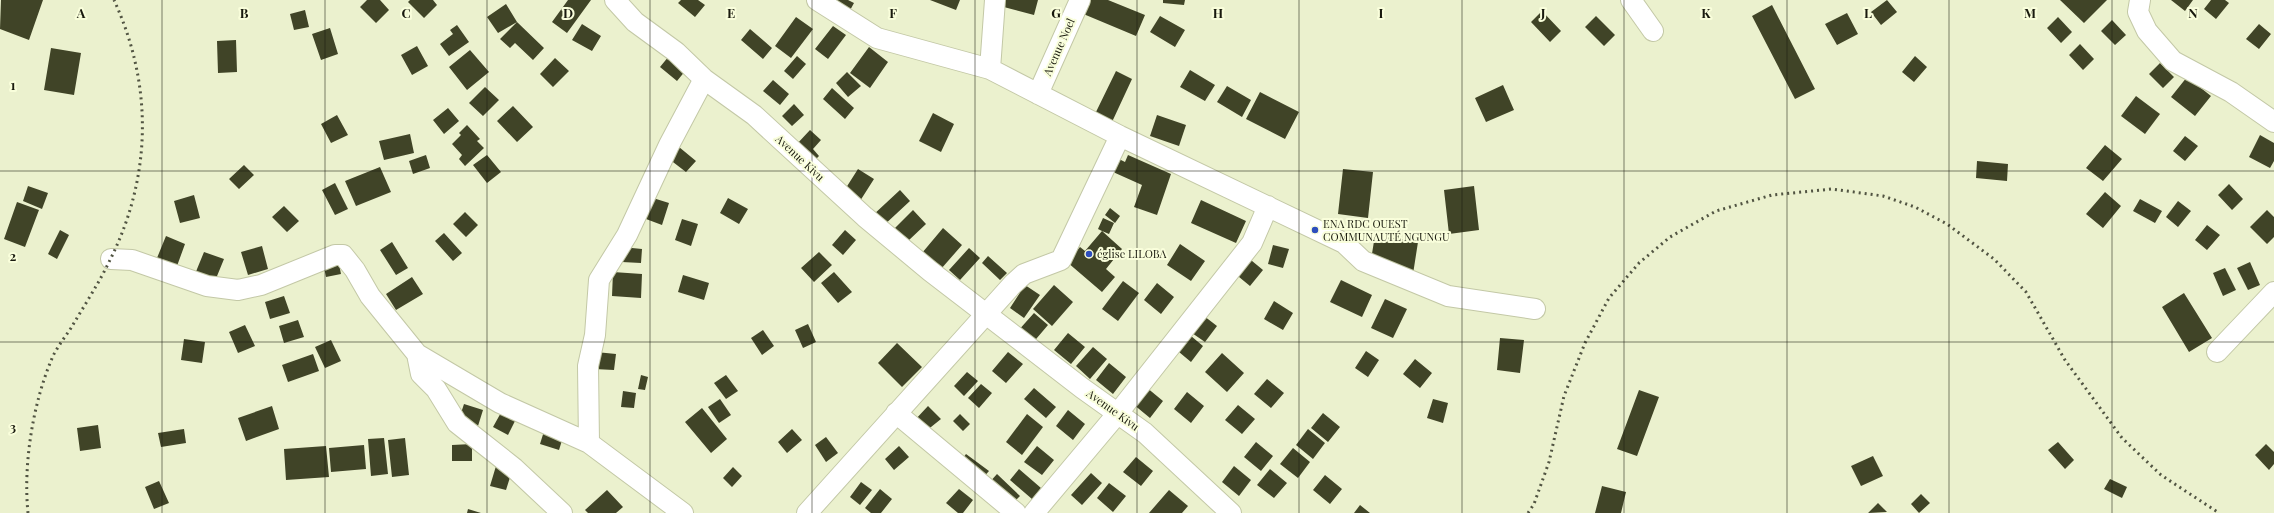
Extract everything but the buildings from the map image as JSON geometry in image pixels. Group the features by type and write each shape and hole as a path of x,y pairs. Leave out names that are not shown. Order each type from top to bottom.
{"street":[{"name":"Avenue Kivu","path":"615,0 636,22 676,52 704,79 754,115 864,216 930,271 1145,433 1232,513"},
{"path":"817,0 877,38 990,69 1120,136 1344,243 1363,261 1448,296 1535,309"},
{"path":"990,69 995,0"},
{"name":"Avenue Noel","path":"1038,94 1080,0"},
{"path":"1631,0 1653,31"},
{"path":"2140,0 2138,12 2147,31 2173,61 2231,92 2274,122"},
{"path":"589,443 588,366 595,335 599,280 627,234 669,145 704,79"},
{"path":"807,513 896,413 1024,274 1061,260 1120,136"},
{"path":"1034,513 1118,413 1252,243 1268,206"},
{"path":"110,259 132,260 207,286 238,290 261,286 335,255 342,255 355,270 370,296 417,354 500,403 589,443 683,513"},
{"path":"2217,352 2274,292"},
{"path":"417,354 421,374 436,389 457,423 514,468 562,513"},
{"path":"896,413 1016,513"}],"railway":[{"path":"28,513 28,454 35,413 46,374 55,352 71,328 110,260 124,228 134,196 140,163 142,130 141,97 136,65 127,32 114,0"},
{"path":"1528,513 1534,504 1549,462 1564,396 1585,343 1609,298 1639,263 1670,237 1716,211 1772,195 1832,189 1883,196 1915,207 1947,224 1994,259 2026,292 2065,360 2122,438 2161,475 2219,513"}],"place":[{"name":"ENA RDC OUEST COMMUNAUTÉ NGUNGU","path":"1315,230"},
{"name":"église LILOBA","path":"1089,254"}]}
